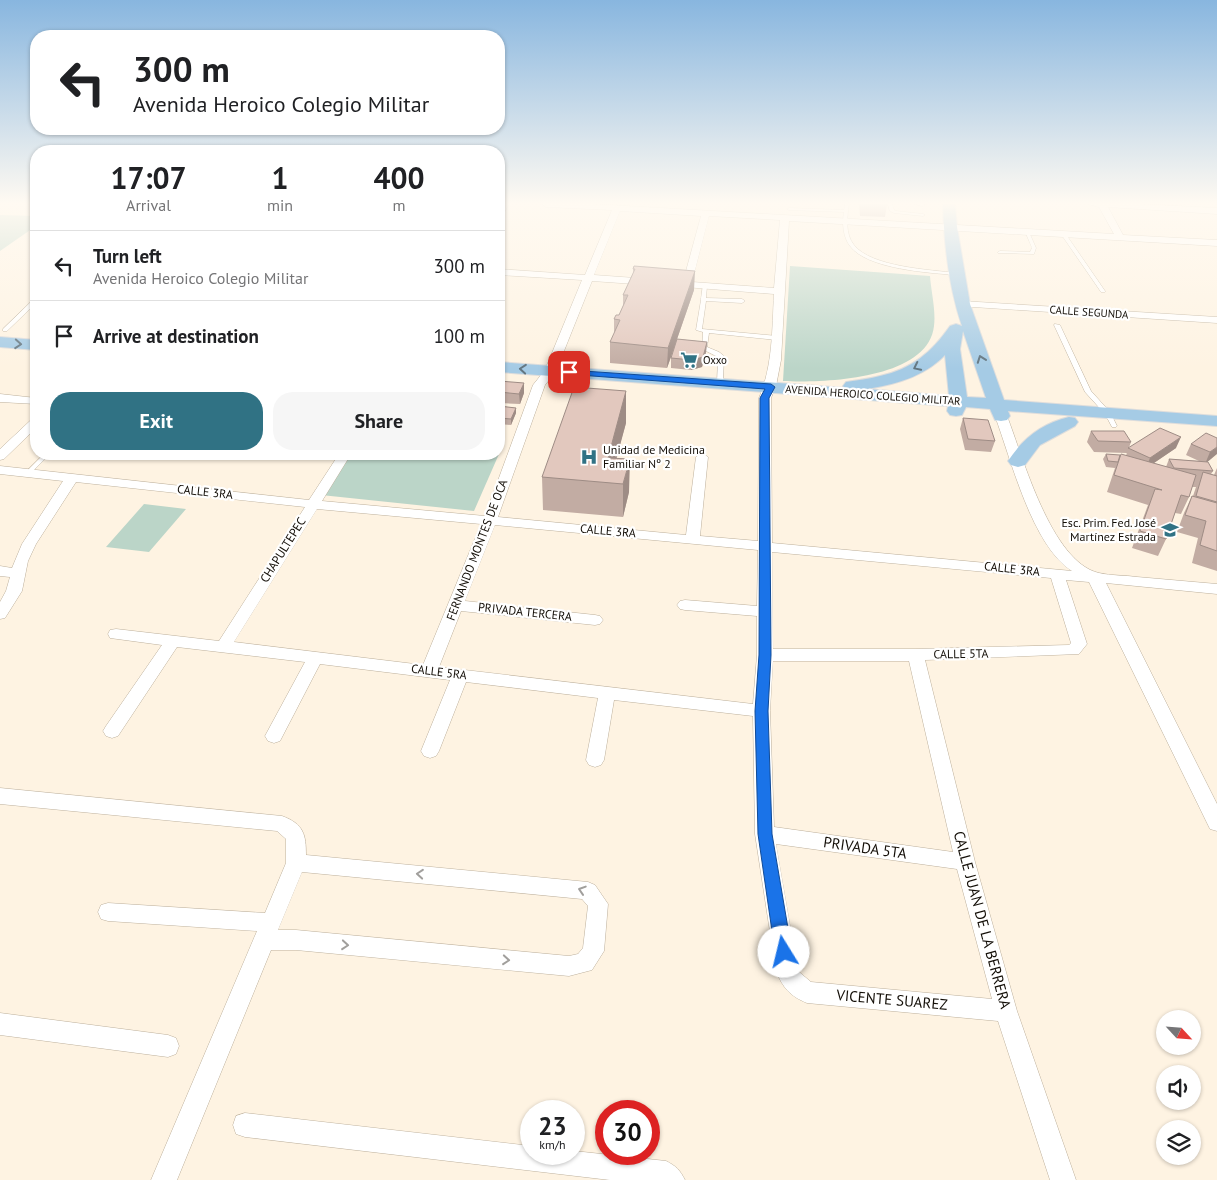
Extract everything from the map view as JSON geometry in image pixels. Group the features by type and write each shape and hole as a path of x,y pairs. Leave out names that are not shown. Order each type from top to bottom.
{"main road":[{"path":"955,259 963,308 999,411"},
{"path":"812,390 856,385 908,372 923,365 933,358 953,335 963,308"},
{"path":"2,334 30,332"},
{"path":"2,334 30,343"},
{"path":"953,335 954,371 958,406"},
{"name":"AVENIDA HEROICO COLEGIO MILITAR","path":"505,367 720,383 768,393 812,390 999,411 1069,422 1111,419 1217,421"},
{"name":"AVENIDA HEROICO COLEGIO MILITAR","path":"505,382 768,393 958,406"},
{"name":"AVENIDA HEROICO COLEGIO MILITAR","path":"999,411 1111,419 1217,432"},
{"path":"1018,461 1026,447 1035,438 1069,422"}],"street":[{"name":"FERNANDO MONTES DE OCA","path":"429,671 490,520 539,385 550,371 596,259"},
{"path":"687,284 694,259"},
{"path":"765,834 761,711 765,655 764,545 768,393 777,338 782,259"},
{"path":"505,272 779,291"},
{"name":"CALLE SEGUNDA","path":"963,308 1217,320"},
{"path":"0,398 30,400"},
{"path":"999,411 1036,508 1060,553 1076,568 1094,577 1099,584 1217,823"},
{"path":"0,456 30,428"},
{"path":"693,539 702,457"},
{"name":"CHAPULTEPEC","path":"223,647 341,460"},
{"name":"CALLE 3RA","path":"0,470 312,504 1217,589"},
{"path":"0,614 14,591 21,561 38,528 72,478"},
{"path":"0,571 18,574"},
{"name":"CALLE 5TA","path":"765,655 916,655 1073,650 1079,644 1058,574"},
{"name":"PRIVADA TERCERA","path":"456,605 595,620"},
{"path":"684,605 765,612"},
{"name":"CALLE 5RA","path":"116,634 761,711"},
{"path":"112,732 173,641"},
{"name":"CALLE JUAN DE LA BERRERA","path":"916,655 965,862 1006,1011 1063,1180"},
{"path":"274,736 316,657"},
{"path":"430,750 460,675"},
{"path":"595,760 607,692"},
{"path":"0,796 282,824 296,836 296,863 164,1180"},
{"name":"PRIVADA 5TA","path":"765,834 965,862"},
{"name":"VICENTE SUAREZ","path":"765,834 786,972 791,980 807,992 1006,1011"},
{"path":"108,912 269,931 296,940 569,966 584,962 592,952 598,904 588,891 296,863"},
{"path":"0,1024 168,1046"},
{"path":"245,1125 666,1174 672,1180"}],"lane":[{"path":"873,259 918,270 957,274"},
{"path":"1081,259 1103,291"},
{"path":"705,286 698,328 706,332 777,338"},
{"path":"702,299 742,301"},
{"path":"2,334 30,306"},
{"path":"1057,325 1088,392 1111,419"},
{"path":"706,332 704,348 721,356 720,383"},
{"path":"28,473 41,460"}],"green space":[{"path":"790,266 930,276 934,307 934,326 927,344 913,358 894,368 871,374 822,381 783,381"},
{"path":"345,460 496,460 474,511 321,495"},
{"path":"144,504 186,509 149,552 106,547"}],"building":[{"path":"634,266 695,271 668,348 610,342 620,320 614,319 616,315 619,315 628,295 623,295 635,269 633,269"},
{"path":"677,339 707,342 703,357 692,360 671,358"},
{"path":"505,381 524,383 519,394 505,393"},
{"path":"574,387 626,391 608,458 630,459 623,484 542,477"},
{"path":"505,407 516,408 511,419 505,418"},
{"path":"963,418 988,420 995,441 968,439"},
{"path":"1160,428 1181,437 1150,458 1128,448"},
{"path":"1091,431 1124,431 1131,442 1098,441"},
{"path":"1206,433 1217,438 1217,447 1210,452 1191,444"},
{"path":"1106,454 1120,455 1118,462 1108,461"},
{"path":"1121,454 1196,475 1189,497 1181,495 1166,539 1140,531 1155,489 1162,490 1114,475"},
{"path":"1169,459 1208,462 1213,471 1174,468"},
{"path":"1203,472 1217,476 1217,502 1196,496"},
{"path":"1192,496 1217,503 1217,551 1200,545 1206,521 1185,515"}],"place":[{"name":"Oxxo","path":"689,360"},
{"name":"Unidad de Medicina Familiar Nº 2","path":"589,457"},
{"name":"Esc. Prim. Fed. José Martínez Estrada","path":"1170,530"}],"route":[{"path":"569,372 771,387 765,398 765,655 761,711 765,834 784,952"}]}
